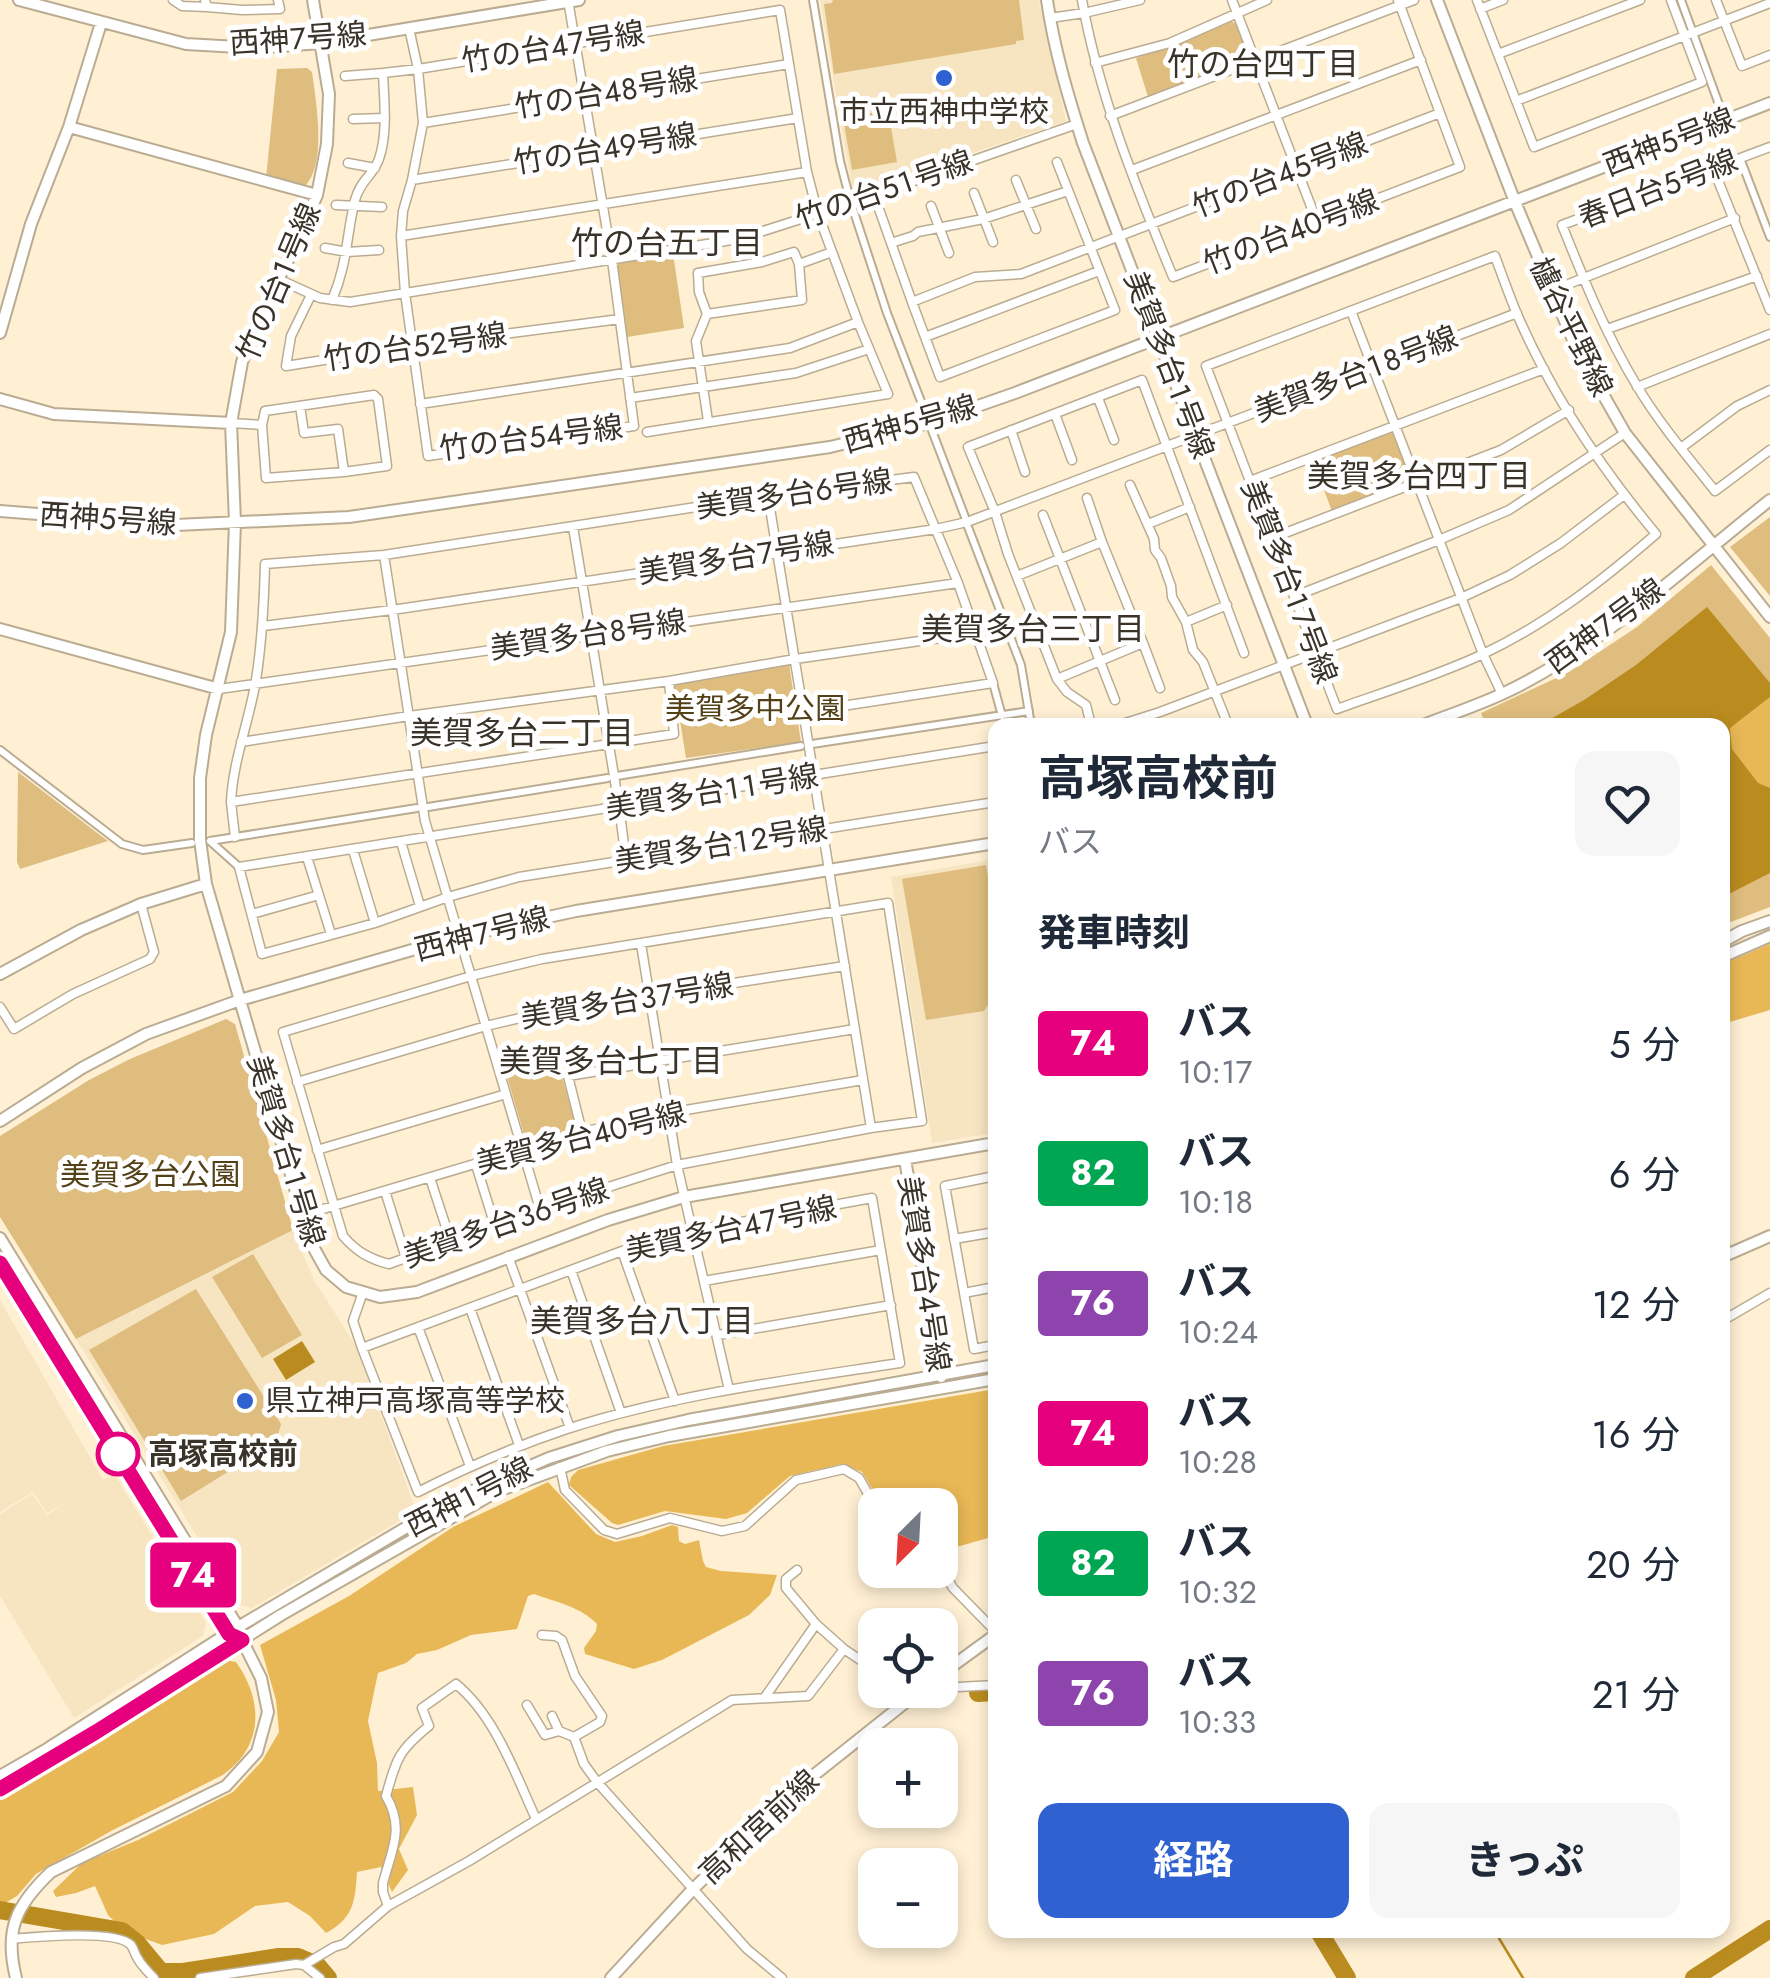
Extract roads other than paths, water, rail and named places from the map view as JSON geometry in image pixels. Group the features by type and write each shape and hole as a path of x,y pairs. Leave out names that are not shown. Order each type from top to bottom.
{"street":[{"name":"西神７号線","path":"19,0 186,44 256,48 320,43 572,1"},
{"path":"172,0 182,6 280,10 278,0"},
{"name":"竹の台１号線","path":"234,522 231,423 242,362 318,195 327,144 328,94 313,0"},
{"path":"812,0 849,196"},
{"name":"美賀多台１号線","path":"1047,0 1077,124 1304,718"},
{"name":"竹の台４０号線","path":"1082,0 1094,63 1110,116 1173,277 1460,167 1400,3"},
{"path":"1050,18 1140,0"},
{"path":"1232,0 1317,222"},
{"path":"1094,63 1170,43 1267,0"},
{"path":"1110,116 1414,0"},
{"name":"櫨谷平野線","path":"1437,0 1576,348 1625,433 1770,617"},
{"path":"1503,0 1479,4 1534,147 1702,82 1681,0"},
{"path":"1498,54 1640,0"},
{"path":"1671,0 1725,121"},
{"path":"1716,0 1742,66 1770,56"},
{"name":"竹の台５４号線","path":"409,28 423,123 401,236 428,456 634,426 612,260 575,43 572,1"},
{"path":"1516,101 1770,3"},
{"name":"竹の台４７号線","path":"345,76 418,70 780,10 807,172 818,214 888,394 708,422"},
{"path":"0,332 31,224 69,128 101,23"},
{"path":"1132,170 1420,60"},
{"name":"竹の台４８号線","path":"423,123 789,64"},
{"path":"332,300 343,276 359,186 376,168 381,156 385,118 382,72"},
{"name":"西神５号線","path":"0,511 176,525 349,517 830,447 929,423 1770,104"},
{"name":"竹の台４５号線","path":"912,302 975,277 1021,274 1440,113"},
{"path":"353,119 385,118"},
{"name":"竹の台４９号線","path":"412,180 798,118"},
{"name":"竹の台５１号線","path":"278,279 311,295 350,302 738,239 1077,124"},
{"path":"69,128 318,195"},
{"name":"春日台５号線","path":"1770,147 1562,225 1583,278 1637,387 1714,492 1770,450"},
{"path":"1740,158 1770,236"},
{"path":"874,194 940,377 1115,310 1057,162"},
{"path":"348,163 376,168"},
{"path":"1714,168 1770,310"},
{"path":"401,236 807,172"},
{"path":"1016,180 1036,230"},
{"path":"891,244 918,232 984,219 1068,192"},
{"path":"974,193 993,242"},
{"path":"336,205 382,207"},
{"path":"852,206 927,417"},
{"path":"931,206 950,253"},
{"path":"1551,291 1734,218"},
{"path":"325,248 347,252 379,250"},
{"path":"647,432 708,422 696,341 707,314 699,292 698,273 794,252 802,300 707,314"},
{"path":"799,264 832,252"},
{"name":"美賀多台１７号線","path":"1495,256 1517,313 1544,369 1595,453 1656,534 1609,574 1546,618 1483,654 1338,710 1206,366 1495,256"},
{"path":"925,337 1099,271"},
{"path":"1607,329 1757,276"},
{"name":"竹の台５２号線","path":"311,295 290,336 286,366 620,318"},
{"path":"1351,311 1483,654 1502,694"},
{"name":"美賀多台１８号線","path":"1196,436 1517,313"},
{"path":"420,404 790,348 858,322"},
{"path":"1637,387 1770,334"},
{"path":"630,398 796,374 869,348"},
{"path":"1250,481 1544,369"},
{"path":"1090,718 1086,705 1067,692 1057,679 968,447 1142,380 1244,653"},
{"path":"1680,448 1737,406 1770,390"},
{"path":"374,395 378,399 387,466 266,478 262,425 265,411 374,395"},
{"path":"1098,398 1114,440"},
{"path":"0,399 54,414 262,425"},
{"path":"300,406 304,433 338,429 344,472"},
{"path":"1272,538 1502,450 1569,410"},
{"path":"1055,414 1072,460"},
{"path":"931,428 965,517"},
{"path":"1011,430 1025,472"},
{"path":"1295,596 1509,510 1625,433"},
{"name":"美賀多台７号線","path":"263,626 936,529 995,512 1196,436"},
{"name":"美賀多台６号線","path":"235,838 232,774 256,683 265,564 384,556 914,477 958,582 993,683"},
{"path":"1130,485 1148,524 1172,598 1186,622 1194,650 1203,662 1225,718"},
{"path":"1140,718 1461,598 1510,575 1560,544 1624,495"},
{"path":"768,496 871,1128"},
{"path":"1087,498 1160,688"},
{"name":"西神７号線","path":"1441,718 1502,694 1551,667 1616,623 1770,500"},
{"path":"1148,524 1190,507"},
{"path":"1043,515 1115,700"},
{"name":"美賀多台１号線","path":"234,522 232,632 206,735 200,778 200,840 206,884 311,1243 326,1270 346,1287 362,1292"},
{"path":"968,526 1021,665 1030,718"},
{"path":"573,528 626,860"},
{"path":"1017,576 1102,542"},
{"path":"384,556 425,822 540,1209"},
{"name":"美賀多台８号線","path":"219,689 958,582"},
{"path":"1186,622 1227,605"},
{"path":"0,629 219,689"},
{"path":"241,742 976,633"},
{"path":"1057,679 1142,644"},
{"path":"231,802 674,734 668,681"},
{"path":"803,712 993,683 1002,716"},
{"path":"988,718 1029,712"},
{"path":"812,744 988,718"},
{"path":"618,776 801,746"},
{"name":"美賀多台１１号線","path":"239,867 988,747"},
{"path":"0,750 122,844 144,850 192,843"},
{"path":"428,807 608,778"},
{"name":"美賀多台１２号線","path":"252,914 262,954 519,877 988,803"},
{"path":"319,895 252,914 239,867 210,841 417,808"},
{"path":"401,842 420,906"},
{"name":"西神７号線","path":"0,1121 82,1068 146,1034 240,1000 460,936 576,912 988,844"},
{"path":"354,850 375,922"},
{"path":"307,857 332,934"},
{"path":"0,974 141,904 206,884"},
{"name":"美賀多台３６号線","path":"888,903 922,1121 677,1165 389,1264 355,1250 343,1236 283,1032 472,976 542,960 836,911 888,903"},
{"path":"0,1007 14,1028 72,994 150,959 154,952 141,904"},
{"path":"1730,938 1770,922"},
{"path":"1730,953 1770,936"},
{"path":"641,944 677,1165 730,1390"},
{"name":"美賀多台３７号線","path":"298,1082 486,1026 550,1012 844,966"},
{"path":"582,1132 568,1076 855,1028"},
{"name":"美賀多台４０号線","path":"303,1216 582,1132 668,1113 864,1080"},
{"path":"317,1150 506,1094"},
{"path":"362,1348 353,1320 362,1292 380,1298 418,1292 608,1220 684,1197 988,1143"},
{"name":"美賀多台４号線","path":"905,1159 942,1388"},
{"path":"476,1165 495,1226"},
{"path":"988,1177 945,1186 974,1349 988,1346"},
{"path":"430,1178 450,1242"},
{"path":"385,1191 406,1258"},
{"name":"美賀多台４７号線","path":"872,1198 900,1362 730,1390 621,1414 519,1445 418,1492 362,1348 622,1251 692,1231 872,1198"},
{"path":"954,1239 988,1233"},
{"path":"1730,1254 1770,1236"},
{"path":"0,1238 261,1678 268,1712 257,1752 226,1786 51,1872 29,1893 10,1939 16,1978"},
{"path":"704,1281 881,1250"},
{"path":"622,1251 675,1401"},
{"path":"508,1256 570,1428"},
{"path":"0,1263 236,1634"},
{"path":"571,1270 621,1414"},
{"path":"964,1293 988,1288"},
{"path":"1730,1316 1770,1293"},
{"path":"718,1335 890,1306"},
{"path":"470,1308 519,1445"},
{"path":"418,1327 470,1466"},
{"name":"西神１号線","path":"0,1776 456,1498 549,1458 618,1436 688,1420 988,1366"},
{"name":"西神１号線","path":"0,1789 96,1732 236,1634 498,1491 607,1451 669,1436 988,1380"},
{"path":"560,1468 565,1490 604,1530 617,1534 670,1518 722,1531 745,1526 796,1480 844,1469 860,1478 865,1488"},
{"path":"797,1570 786,1578 786,1588 816,1624 858,1658"},
{"path":"953,1588 988,1626"},
{"path":"764,1697 816,1624"},
{"path":"542,1635 562,1640 575,1676 602,1716 600,1722 574,1737"},
{"path":"958,1661 988,1638"},
{"path":"200,1978 308,1963 352,1938 388,1906 732,1700 808,1696 844,1649"},
{"path":"388,1906 383,1882 398,1823 386,1796 391,1777 404,1746 429,1726 422,1708 456,1684 484,1714 536,1819"},
{"path":"958,1687 988,1685"},
{"path":"527,1705 545,1735 558,1731 574,1737 584,1764 597,1782 747,1949 782,1978"},
{"name":"高和宮前線","path":"612,1978 693,1890 820,1768 896,1708"},
{"path":"552,1716 558,1731"},
{"path":"10,1939 120,1938 130,1944 139,1962 154,1978"},
{"path":"308,1963 320,1978"}],"waterway":[{"path":"978,1693 988,1692"},
{"path":"0,1910 122,1931 161,1972 298,1957 317,1965 328,1978"},
{"path":"1694,1978 1770,1929"},
{"path":"1323,1938 1347,1978"},
{"path":"1499,1938 1523,1978"}],"place":[{"name":"市立西神中学校","path":"944,78"},
{"name":"県立神戸高塚高等学校","path":"245,1401"},
{"name":"高塚高校前","path":"118,1454"}],"district":[{"name":"竹の台四丁目","path":"1263,64"},
{"name":"竹の台五丁目","path":"667,243"},
{"name":"美賀多台四丁目","path":"1419,476"},
{"name":"美賀多台三丁目","path":"1033,629"},
{"name":"美賀多台二丁目","path":"522,733"},
{"name":"美賀多台七丁目","path":"611,1061"},
{"name":"美賀多台八丁目","path":"642,1321"}],"park label":[{"name":"美賀多中公園","path":"755,709"},
{"name":"美賀多台公園","path":"150,1175"}]}
